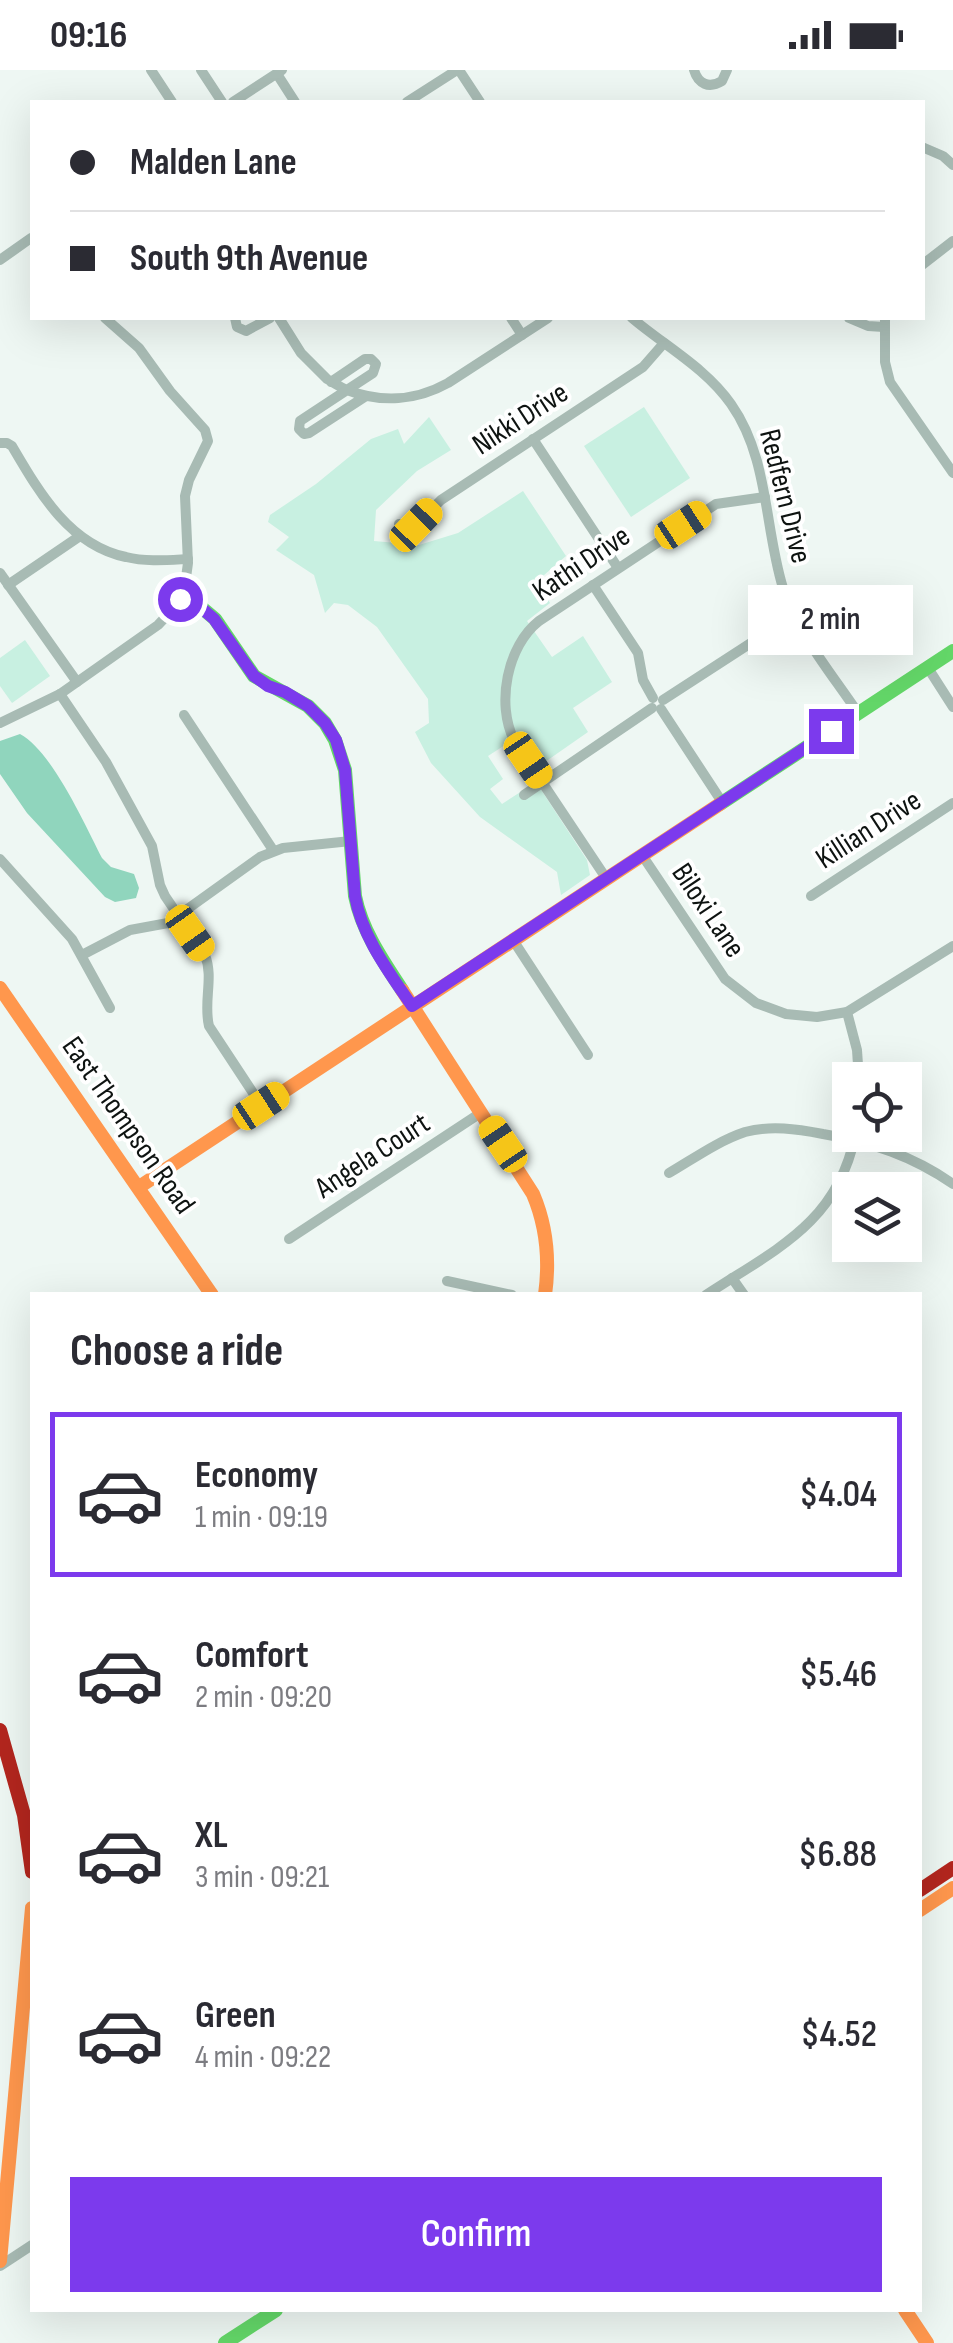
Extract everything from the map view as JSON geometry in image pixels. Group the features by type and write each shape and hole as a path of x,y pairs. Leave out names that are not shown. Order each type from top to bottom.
{"street":[{"path":"151,70 171,100"},
{"path":"418,99 458,70 479,100"},
{"path":"694,70 698,80 712,86 722,82 728,70"},
{"path":"204,71 221,100"},
{"path":"236,100 280,72 294,100"},
{"path":"925,148 953,165"},
{"path":"0,260 30,239"},
{"path":"925,262 953,242"},
{"path":"0,722 60,694 161,623 183,592 188,560 185,496 208,441 205,430 170,392 139,348 108,320"},
{"path":"235,320 237,327 246,331 266,320"},
{"path":"280,320 305,358 331,382 366,396 394,399 432,391 448,383 544,320"},
{"path":"512,320 522,334"},
{"name":"Redfern Drive","path":"634,320 702,373 730,403 752,444 778,570 794,615 858,714"},
{"path":"854,320 868,326 884,322 884,362 890,382 953,473"},
{"name":"Nikki Drive","path":"399,524 416,525 441,500 639,370 664,344"},
{"path":"331,382 365,360 373,360 376,367 300,420 301,432 309,433 366,396"},
{"path":"533,439 618,568"},
{"path":"0,444 12,446 49,504 80,536 99,548 142,560 188,560"},
{"name":"Kathi Drive","path":"542,781 514,740 505,711 514,654 522,637 716,504 765,497"},
{"path":"8,585 80,536"},
{"path":"0,573 77,682"},
{"path":"593,585 640,658 643,680 657,704 722,802"},
{"path":"183,592 214,619 254,676 302,701 336,740 345,770 359,916 371,942 524,1176 540,1208 547,1243 545,1292"},
{"path":"524,795 794,615"},
{"path":"140,1187 953,651"},
{"path":"928,668 953,706"},
{"path":"60,694 106,762 152,846 160,885 208,964 208,1026 261,1106"},
{"path":"184,715 274,850"},
{"path":"542,781 606,878"},
{"name":"Killian Drive","path":"811,896 953,803"},
{"path":"82,955 130,930 164,924 274,850 351,841"},
{"name":"Biloxi Lane","path":"642,855 716,967 737,990 767,1008 793,1016 847,1012 953,946"},
{"path":"0,859 68,933 110,1008"},
{"path":"512,940 588,1056"},
{"name":"East Thompson Road","path":"0,988 210,1292"},
{"path":"847,1012 858,1062"},
{"name":"Angela Court","path":"289,1238 482,1112"},
{"path":"669,1173 749,1131 776,1128 832,1134"},
{"path":"711,1292 791,1238 823,1209 842,1180 850,1152"},
{"path":"894,1152 953,1184"},
{"path":"732,1278 742,1292"},
{"path":"447,1281 498,1292"},
{"path":"0,1730 24,1815 30,1858"},
{"path":"922,1889 953,1868"},
{"path":"922,1909 953,1888"},
{"path":"0,2264 30,1930"},
{"path":"0,2264 30,2246"},
{"path":"228,2342 273,2312"},
{"path":"905,2312 927,2343"}],"shaded area":[{"path":"644,407 690,478 631,517 584,446"},
{"path":"429,417 451,450 417,471 376,510 374,541 419,545 458,533 523,491 566,556 536,582 550,603 527,621 552,657 583,636 612,682 573,708 588,732 545,762 525,732 488,756 503,779 490,789 502,804 536,782 587,860 590,875 561,895 557,872 480,817 431,763 415,732 429,723 428,699 377,627 348,605 334,603 325,613 314,575 276,550 289,537 268,522 270,515 371,439 398,429 404,444"},
{"path":"25,640 50,676 12,703 0,686 0,658"},
{"path":"20,734 56,772 102,858 111,867 134,874 139,888 136,898 115,902 105,897 27,813 0,774 0,741"}],"traffic: fast":[{"path":"183,592 215,619 254,676 308,706 335,740 345,770 358,909 374,945 402,990"},
{"path":"720,804 953,651"},
{"path":"225,2343 273,2312"}],"traffic: slow":[{"path":"139,1187 720,804"},
{"path":"0,988 210,1292"},
{"path":"402,990 533,1194 546,1243 545,1292"},
{"path":"922,1909 953,1888"},
{"path":"0,2261 30,1930"},
{"path":"906,2312 927,2343"}],"traffic: jam":[{"path":"0,1730 24,1815 30,1858"},
{"path":"922,1889 953,1868"}],"route":[{"path":"180,599 183,592 207,610 254,676 302,701 336,740 345,770 359,916 412,1006 831,731"}]}
